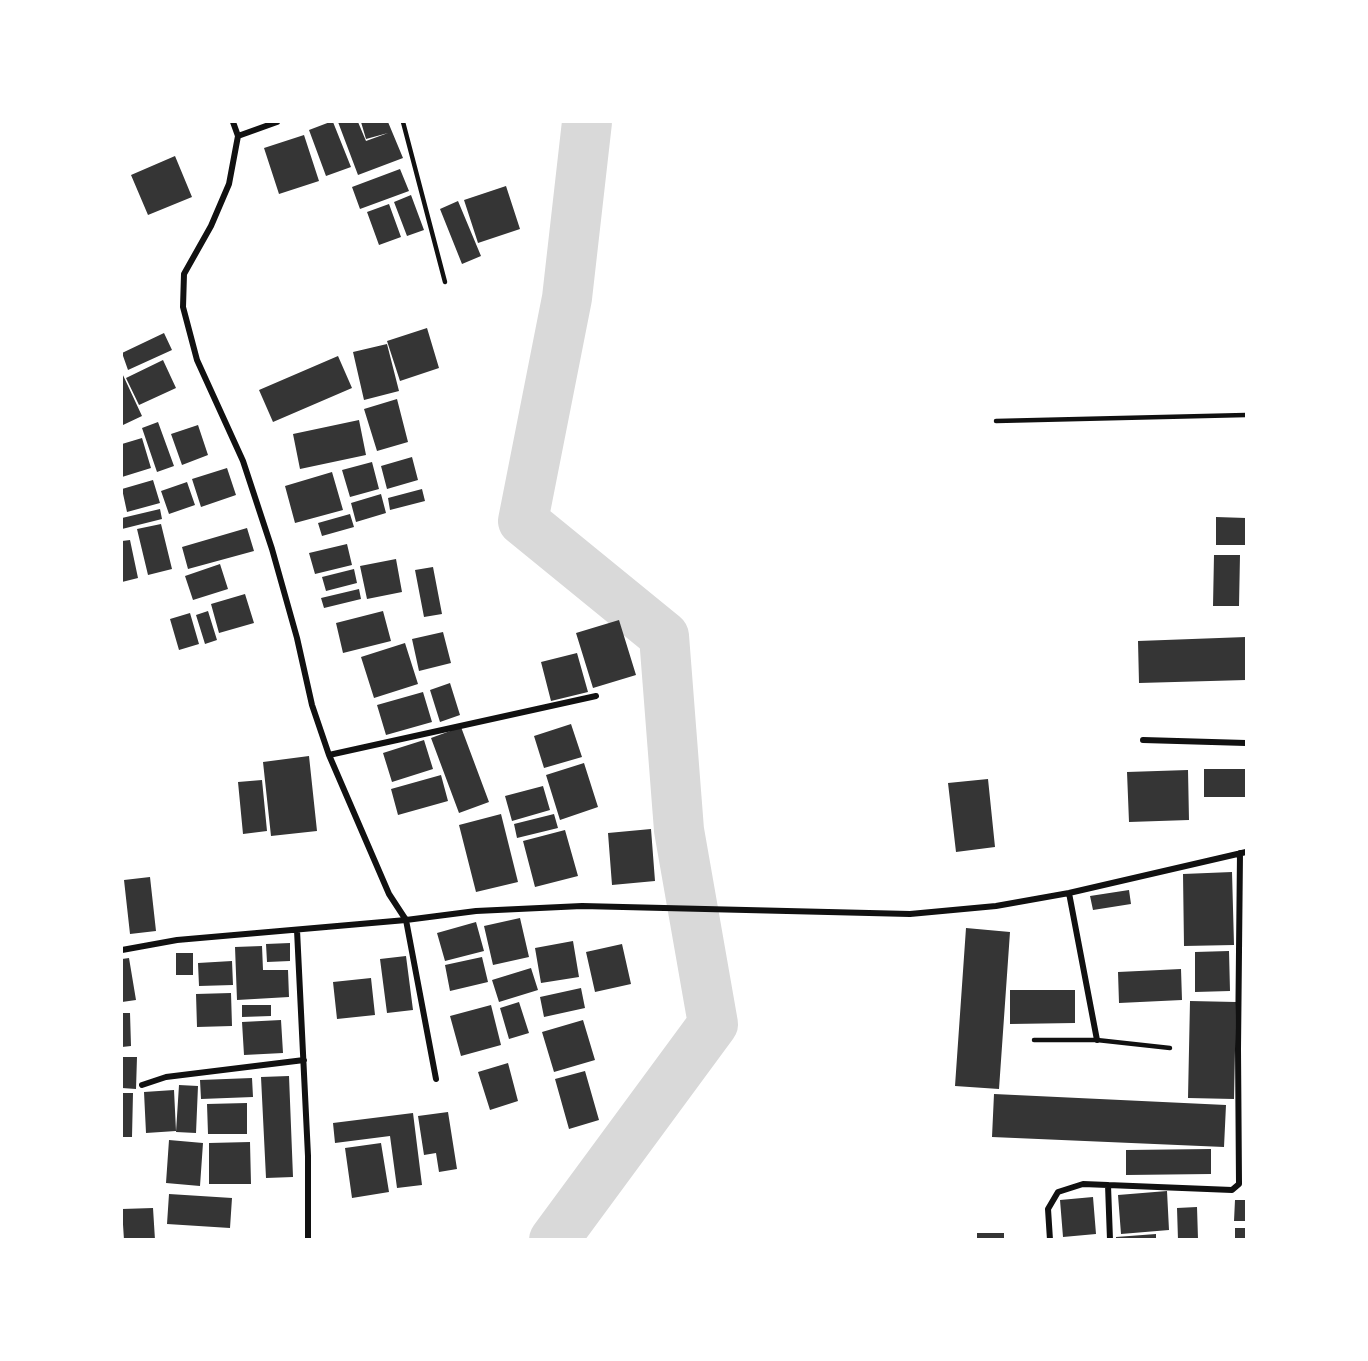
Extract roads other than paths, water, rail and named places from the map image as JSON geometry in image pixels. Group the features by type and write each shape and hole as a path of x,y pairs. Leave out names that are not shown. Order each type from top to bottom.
{"street":[{"path":"233,122 238,136 229,184 211,226 184,274 183,307 197,360 243,461 272,549 297,638 312,705 329,755 389,894 406,920 436,1079"},
{"path":"238,136 277,122"},
{"path":"329,755 596,696"},
{"path":"1143,740 1246,743"},
{"path":"122,950 177,940 406,920 476,911 582,906 910,914 996,906 1069,893 1243,852 1239,1184 1232,1190 1083,1184 1058,1192 1048,1209 1050,1239"},
{"path":"1069,893 1097,1040"},
{"path":"297,930 304,1060 308,1239"},
{"path":"142,1085 166,1077 304,1060"},
{"path":"1108,1185 1110,1239"}],"lane":[{"path":"403,122 445,282"},
{"path":"996,421 1246,415"},
{"path":"1034,1040 1097,1040 1170,1048"}],"waterway":[{"path":"554,1240 713,1024 679,830 664,636 523,521 567,298 587,122"}]}
